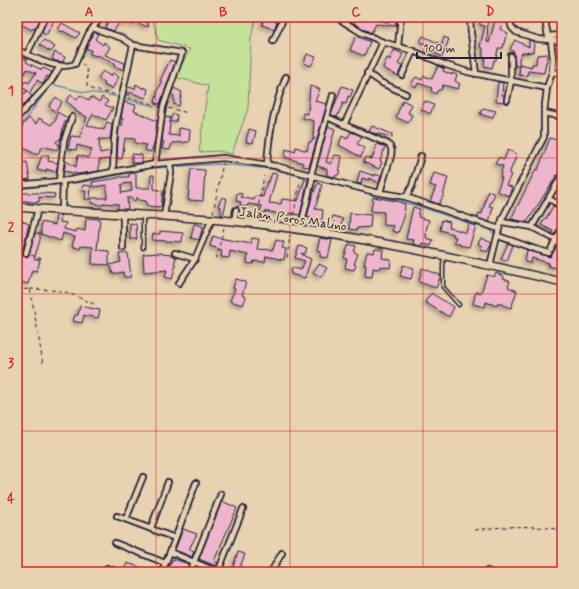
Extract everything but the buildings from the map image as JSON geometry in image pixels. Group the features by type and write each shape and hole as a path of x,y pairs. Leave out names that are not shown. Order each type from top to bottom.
{"main road":[{"name":"Jalan Poros Malino","path":"17,207 212,219 300,230 398,245 562,282"}],"street":[{"path":"17,50 60,66 75,64 89,33 101,17"},
{"path":"273,41 284,17"},
{"path":"336,17 357,31 383,42 413,51 446,64 476,74 547,88"},
{"path":"398,46 402,17"},
{"path":"470,17 476,74"},
{"path":"508,17 514,31 532,38 550,38 562,35"},
{"path":"490,265 498,233 509,205 528,171 544,137 544,113 553,59 550,38 546,26 546,17"},
{"path":"27,54 43,21"},
{"path":"93,28 122,38 133,45 182,52 163,107 155,164"},
{"path":"550,38 562,41"},
{"path":"344,125 367,73 383,42"},
{"path":"113,172 116,123 133,45"},
{"path":"402,75 413,51"},
{"path":"507,100 511,81 511,56"},
{"path":"17,118 50,81 60,66"},
{"path":"552,72 562,74"},
{"path":"367,73 382,83 406,94"},
{"path":"267,165 269,136 278,98 286,77"},
{"path":"300,230 312,175 333,95"},
{"path":"544,113 562,117"},
{"path":"62,210 61,181 64,141 72,117"},
{"path":"327,117 388,144 391,147 391,156 380,192"},
{"path":"406,197 412,186 421,156"},
{"path":"17,185 61,181 155,164 170,164 224,158 267,165 312,175 322,179 406,197 498,233 530,248 550,251 562,228"},
{"path":"164,216 171,173 170,164"},
{"path":"532,226 549,200 562,175"},
{"path":"549,200 562,206"},
{"path":"26,253 38,209"},
{"path":"234,222 236,210"},
{"path":"123,214 123,248"},
{"path":"180,284 195,259 212,219"},
{"path":"502,222 532,226 562,243"},
{"path":"175,253 195,259"},
{"path":"126,519 143,477"},
{"path":"151,528 168,482"},
{"path":"162,572 196,483"},
{"path":"190,572 221,494"},
{"path":"170,552 218,572 244,509"},
{"path":"117,516 175,538"},
{"path":"115,543 166,563"},
{"path":"272,572 282,553"},
{"path":"107,568 118,572"}],"lane":[{"path":"143,215 143,248"},
{"path":"444,255 443,287 460,305"}],"path":[{"path":"212,219 223,164"},
{"path":"252,224 258,208 264,176"},
{"path":"287,258 290,229 300,183"},
{"path":"216,259 226,221"},
{"path":"26,253 42,259"},
{"path":"17,290 30,289 66,292 94,304"},
{"path":"30,289 43,364"},
{"path":"475,530 494,528 551,528 562,530"}],"shaded area":[{"path":"34,95 59,112 37,148 38,175 17,178 17,121"}],"green space":[{"path":"154,17 256,17 251,38 248,108 232,154 218,151 199,152 208,86 175,77 190,49 158,40 153,21"}],"waterway":[{"path":"17,129 21,126 51,84 83,92 105,94 154,106"},
{"path":"65,184 83,182 153,168 220,164 272,169 418,206 489,230 497,235"},
{"path":"17,189 61,184"},
{"path":"505,240 526,248"}]}
